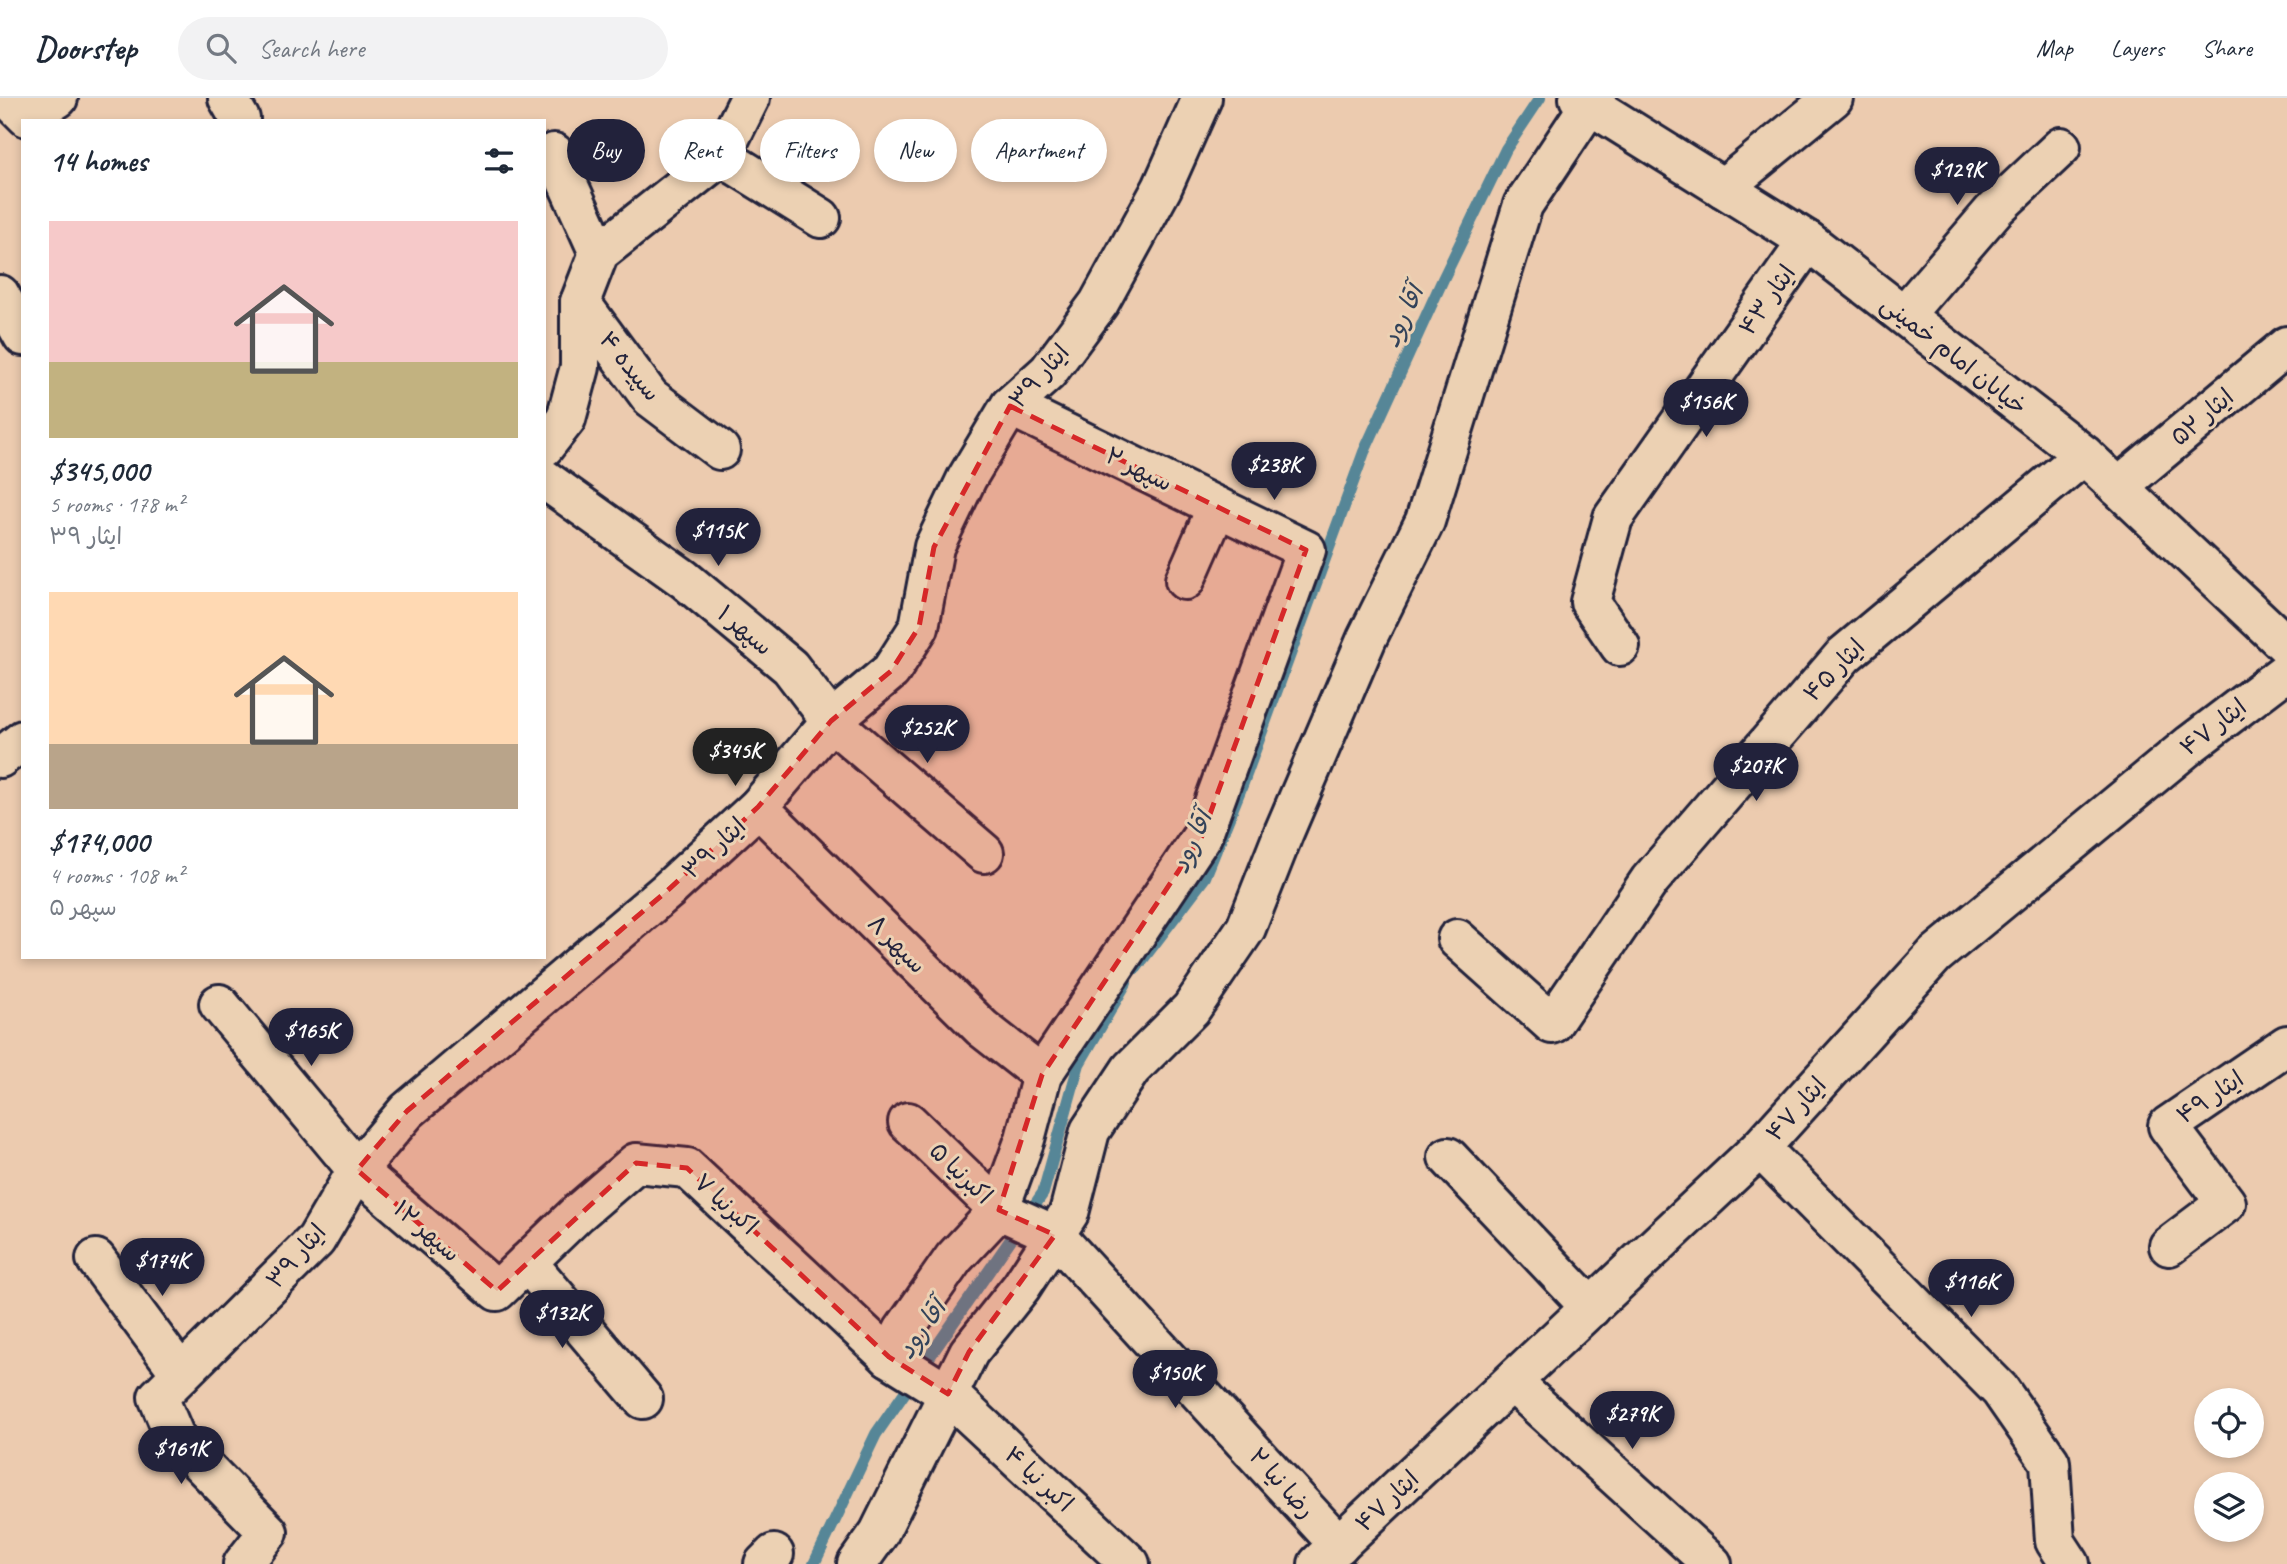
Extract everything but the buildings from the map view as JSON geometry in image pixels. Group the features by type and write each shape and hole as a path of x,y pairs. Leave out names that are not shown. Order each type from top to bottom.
{"street":[{"path":"8,98 27,117 58,98"},
{"path":"740,119 750,98"},
{"name":"ایثار ۳۹","path":"170,1385 316,1240 357,1170 407,1111 667,891 758,807 831,721 891,671 919,627 934,547 967,478 1010,406 1048,372 1099,303 1162,188 1202,98"},
{"path":"1723,188 1833,98"},
{"path":"857,1564 879,1534 969,1352 1021,1287 1069,1213 1090,1131 1131,1069 1191,1009 1246,928 1367,638 1425,522 1523,205 1584,101"},
{"name":"خیابان امام خمینی","path":"1584,101 1808,241 1904,315 2084,455 2287,646"},
{"path":"1904,315 1995,209 2061,147"},
{"path":"546,156 554,153 599,253"},
{"path":"746,172 821,218"},
{"path":"546,444 566,419 580,367 580,302 599,253 688,182"},
{"name":"ایثار ۴۳","path":"1620,646 1590,602 1613,518 1808,241"},
{"path":"0,295 21,332"},
{"name":"سپیده ۴","path":"580,302 650,397 720,450"},
{"name":"ایثار ۵۲","path":"2118,487 2281,362"},
{"name":"سپهر ۲","path":"1010,406 1306,550 1202,836 1042,1075"},
{"name":"ایثار ۴۵","path":"1457,939 1552,1024 1650,880 1844,655 2084,455"},
{"name":"سپهر ۱","path":"546,480 684,579 790,667 831,721 984,853"},
{"path":"1185,580 1217,507"},
{"name":"ایثار ۴۷","path":"1329,1555 1760,1148 1935,955 2191,744 2287,671"},
{"path":"0,758 21,742"},
{"name":"سپهر ۸","path":"758,807 982,1028 1042,1075"},
{"name":"سپهر ۱۲","path":"219,1004 357,1170 497,1292"},
{"name":"ایثار ۴۹","path":"2169,1247 2227,1203 2168,1126 2287,1045"},
{"path":"889,1357 903,1331 954,1258 999,1210 1025,1139 1042,1075"},
{"name":"اکبرنیا ۵","path":"908,1122 999,1210 1055,1235"},
{"path":"1760,1148 2000,1390 2050,1462 2055,1541 2070,1564"},
{"path":"1448,1157 1591,1308"},
{"name":"اکبرنیا ۷","path":"497,1292 578,1213 636,1163 687,1168 889,1357 948,1394"},
{"name":"رضا نیا ۲","path":"1055,1235 1329,1555"},
{"path":"96,1259 170,1385 174,1437 268,1532 243,1564"},
{"path":"527,1262 643,1399"},
{"path":"1513,1383 1712,1564"},
{"name":"اکبر نیا ۴","path":"948,1394 1130,1564"}],"highlighted area":[{"path":"1010,406 1306,550 1202,836 1042,1075 999,1210 1055,1235 969,1352 948,1394 889,1357 687,1168 636,1163 497,1291 357,1170 407,1111 667,891 758,807 831,721 891,671 919,627 934,547"}],"waterway":[{"name":"آقا رود","path":"1136,968 1205,877 1243,783 1364,452 1506,149 1540,98"},
{"name":"آقا رود","path":"814,1564 876,1434 1043,1193 1079,1064 1126,983"}]}
